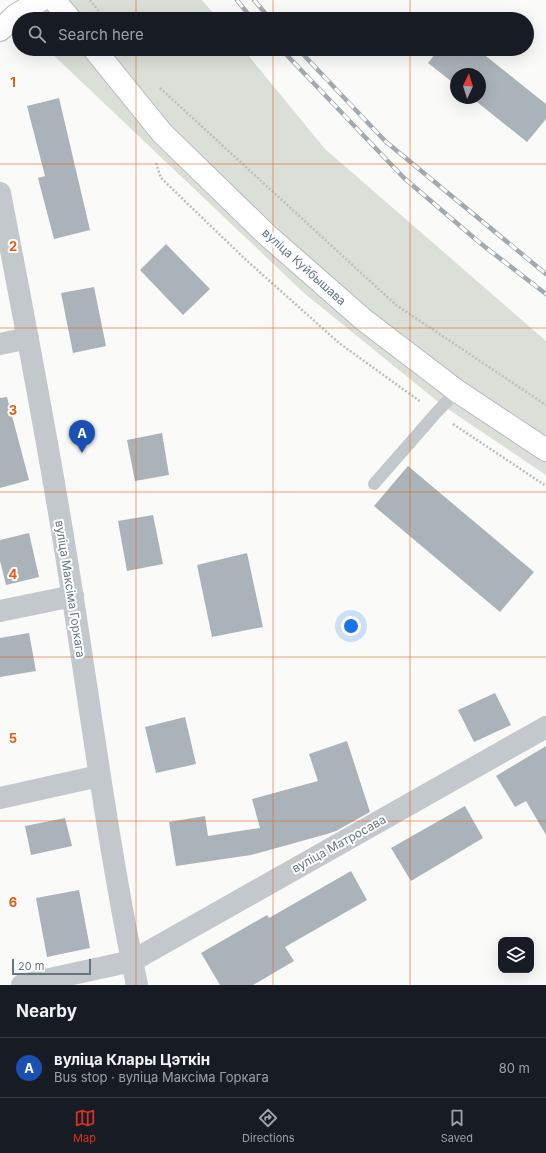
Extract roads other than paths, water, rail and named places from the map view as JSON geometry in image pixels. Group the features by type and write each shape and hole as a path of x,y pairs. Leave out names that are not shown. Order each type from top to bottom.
{"main road":[{"path":"21,12 41,0"},
{"path":"54,0 64,12"},
{"path":"0,30 12,19"},
{"name":"вуліца Куйбышава","path":"100,56 162,133 267,235 364,320 457,392 546,450"}],"street":[{"name":"вуліца Максіма Горкага","path":"0,193 28,338 72,596 99,776 137,985"},
{"path":"0,344 28,338"},
{"path":"0,611 72,596"},
{"name":"вуліца Матросава","path":"22,985 132,961 546,727"},
{"path":"0,798 99,776"}],"lane":[{"path":"374,484 436,413 457,392"}],"railway":[{"path":"237,0 246,12"},
{"path":"254,0 264,12"},
{"path":"288,56 404,178 480,243 546,294"},
{"path":"305,56 385,141 546,274"}],"place":[{"name":"вуліца Клары Цэткін","path":"82,453"}]}
